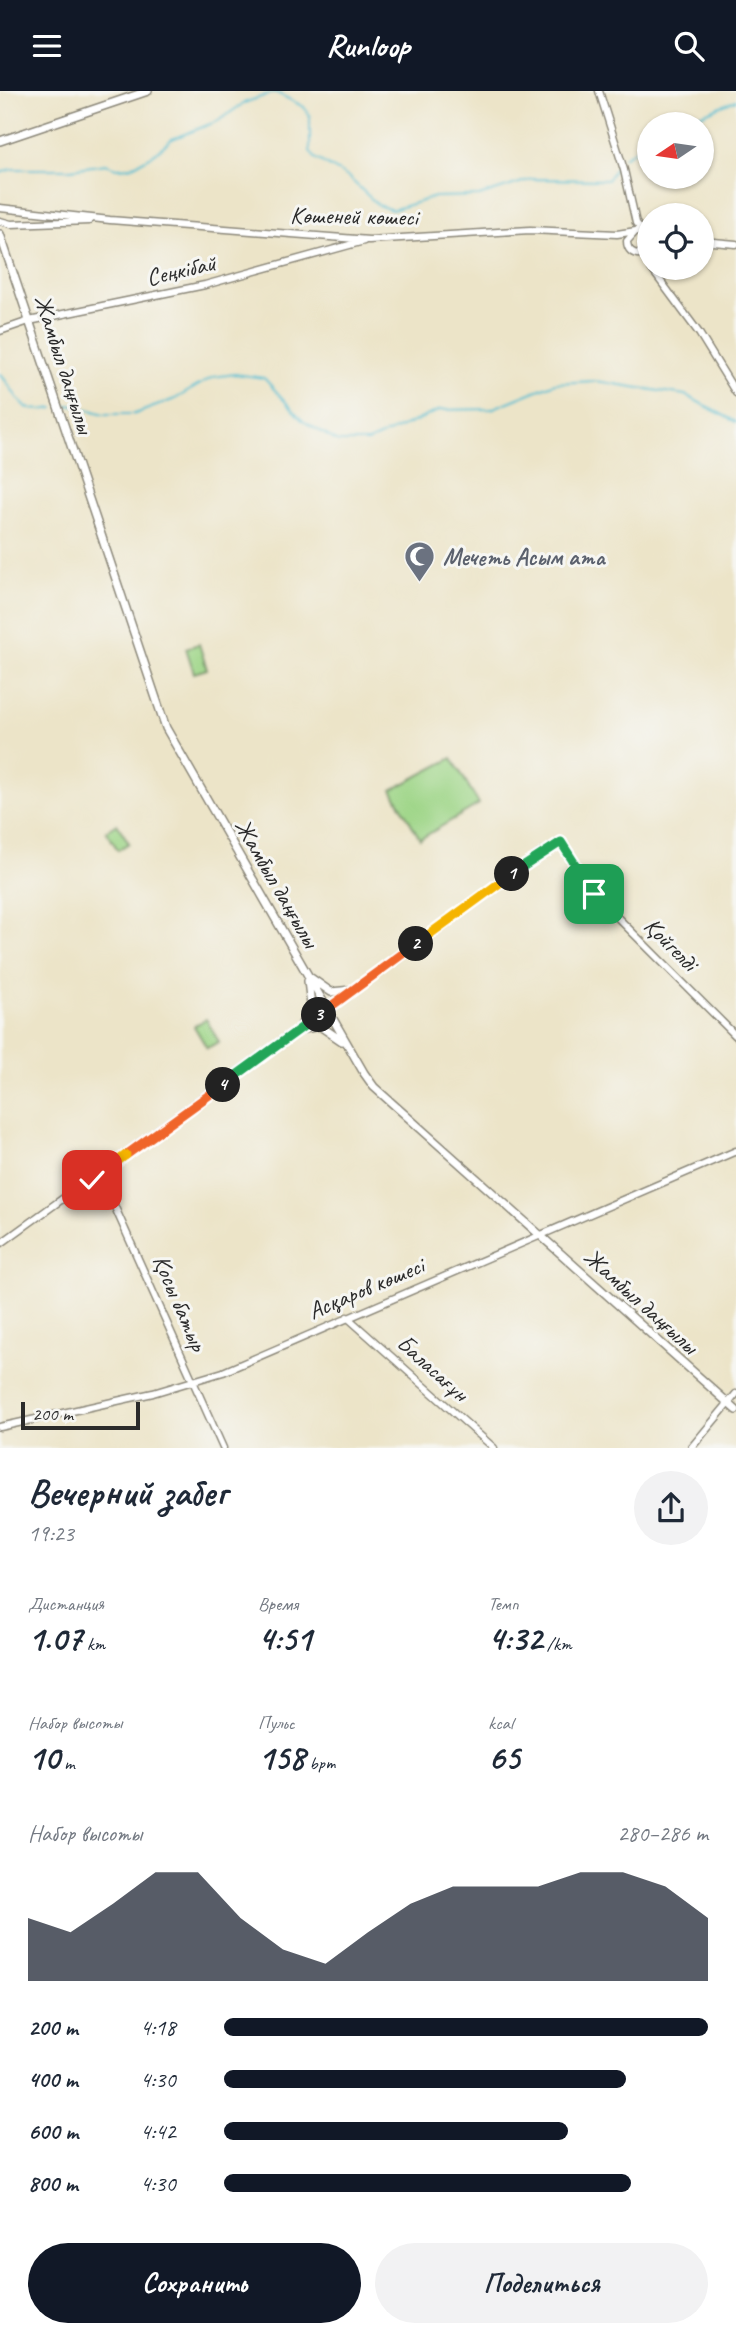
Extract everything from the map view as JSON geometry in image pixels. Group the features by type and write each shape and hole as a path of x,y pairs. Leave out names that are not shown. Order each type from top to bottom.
{"main road":[{"path":"0,141 148,91"},
{"path":"599,91 624,170 637,224"},
{"name":"Көшеней көшесі","path":"0,208 110,220 369,240 520,231 637,234"},
{"path":"0,215 10,209"},
{"path":"633,211 637,224"},
{"name":"Көшеней көшесі","path":"0,221 11,224 110,220"},
{"name":"Жамбыл даңғылы","path":"0,234 166,728 346,1045 374,1087 736,1410"},
{"path":"597,234 617,239 637,256"},
{"name":"Сеңкібай","path":"0,331 29,321 205,285 369,240"},
{"path":"632,252 637,241"},
{"path":"714,242 736,244"},
{"path":"632,252 637,253"},
{"path":"660,280 699,333 736,393"},
{"name":"Қойгелді","path":"352,991 541,853 561,842 594,894 736,1035"},
{"path":"307,975 331,992 352,991"},
{"path":"299,1030 311,1005 307,975"},
{"path":"0,1244 352,991"},
{"path":"299,1030 320,1025 346,1045"},
{"name":"Асқаров көшесі","path":"0,1427 193,1383 736,1151"},
{"name":"Қосы батыр","path":"100,1174 223,1448"},
{"name":"Баласағұн","path":"347,1317 494,1448"},
{"path":"691,1448 736,1394"}],"green space":[{"path":"199,644 207,669 194,673 186,648"},
{"path":"452,758 479,804 420,839 392,790"},
{"path":"117,824 129,843 118,850 106,831"},
{"path":"206,1019 219,1042 207,1048 194,1026"}],"waterway":[{"path":"0,173 12,169 71,169 106,164 117,168 130,167 150,157 172,139 218,121 244,103 275,92 304,107 310,116 310,151 315,158 348,177 378,205 392,210 435,197 479,196 532,179 607,180 618,164"},
{"path":"707,112 736,100"},
{"path":"624,157 637,149"},
{"path":"0,374 26,407 42,410 54,408"},
{"path":"60,407 74,405 104,414 135,414 175,399 213,377 235,374 264,378 303,421 338,442 368,442 440,410 491,409 555,383 595,381 685,395 736,422"}],"place":[{"name":"Мечеть Асым ата","path":"420,584"}],"route":[{"path":"92,1180 541,853 561,842 594,894"}]}
